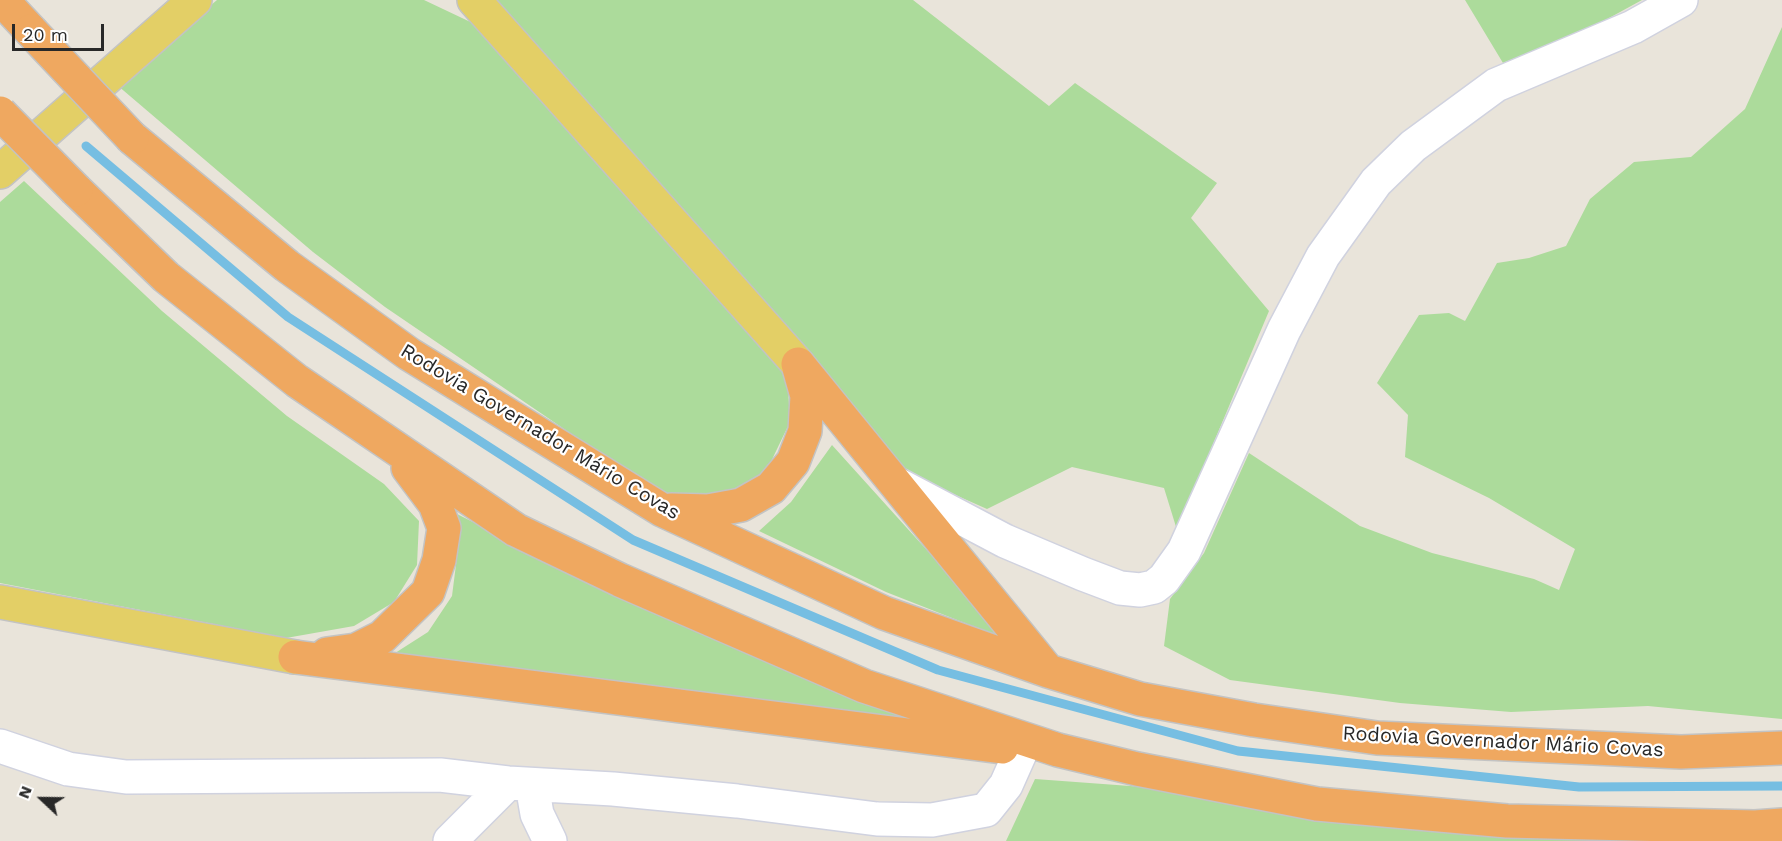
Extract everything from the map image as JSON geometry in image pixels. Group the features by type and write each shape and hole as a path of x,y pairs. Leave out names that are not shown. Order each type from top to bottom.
{"highway":[{"name":"Rodovia Governador Mário Covas","path":"2,0 132,138 287,266 409,354 662,510 884,613 1048,671 1140,699 1377,738 1681,752 1782,748"},
{"path":"0,113 166,277 297,381 516,530 620,580 864,686 1058,750 1137,769 1317,804 1508,821 1755,827 1782,825"},
{"path":"798,364 1048,671"},
{"path":"662,510 708,511 741,505 771,488 793,462 805,430 807,396 798,364"},
{"path":"295,657 356,651 382,637 428,592 439,560 444,528 435,504 392,447"},
{"path":"295,657 1022,749 1058,750"}],"main road":[{"path":"0,172 195,0"},
{"path":"454,0 480,6 798,364"},
{"path":"0,602 295,657"}],"street":[{"path":"897,484 1005,541 1083,574 1120,588 1140,590 1154,587 1164,579 1184,551 1284,330 1323,256 1376,182 1413,146 1496,85 1633,27 1681,0"},
{"path":"0,746 68,769 126,777 440,775 520,784 624,790 877,819 932,820 986,810"},
{"path":"976,841 986,810 1006,785 1022,749"},
{"path":"450,841 520,784"},
{"path":"520,784 550,841"}],"green space":[{"path":"217,0 424,0 481,27 787,371 790,422 766,472 729,493 664,497 385,307 313,252 117,85"},
{"path":"495,0 913,0 1049,106 1075,83 1217,183 1191,218 1269,311 1177,530 1164,488 1072,467 987,509 906,473"},
{"path":"1465,0 1642,0 1589,29 1503,63"},
{"path":"1782,27 1782,719 1648,706 1511,712 1400,703 1230,680 1164,646 1170,599 1204,553 1249,453 1360,526 1432,553 1534,579 1559,590 1575,549 1489,498 1405,457 1408,415 1377,383 1419,315 1449,313 1465,321 1497,263 1529,258 1566,246 1590,199 1634,162 1691,157 1745,109"},
{"path":"24,181 162,311 287,416 384,484 419,521 417,565 394,602 354,626 286,638 0,583 0,202"},
{"path":"832,445 1008,640 886,592 759,531 791,502"},
{"path":"457,514 644,608 944,727 392,655 428,632 452,596 458,549"},
{"path":"1035,779 1782,834 1782,841 1006,841"}],"waterway":[{"path":"86,146 288,317 633,540 938,670 1238,751 1579,787 1782,786"}]}
